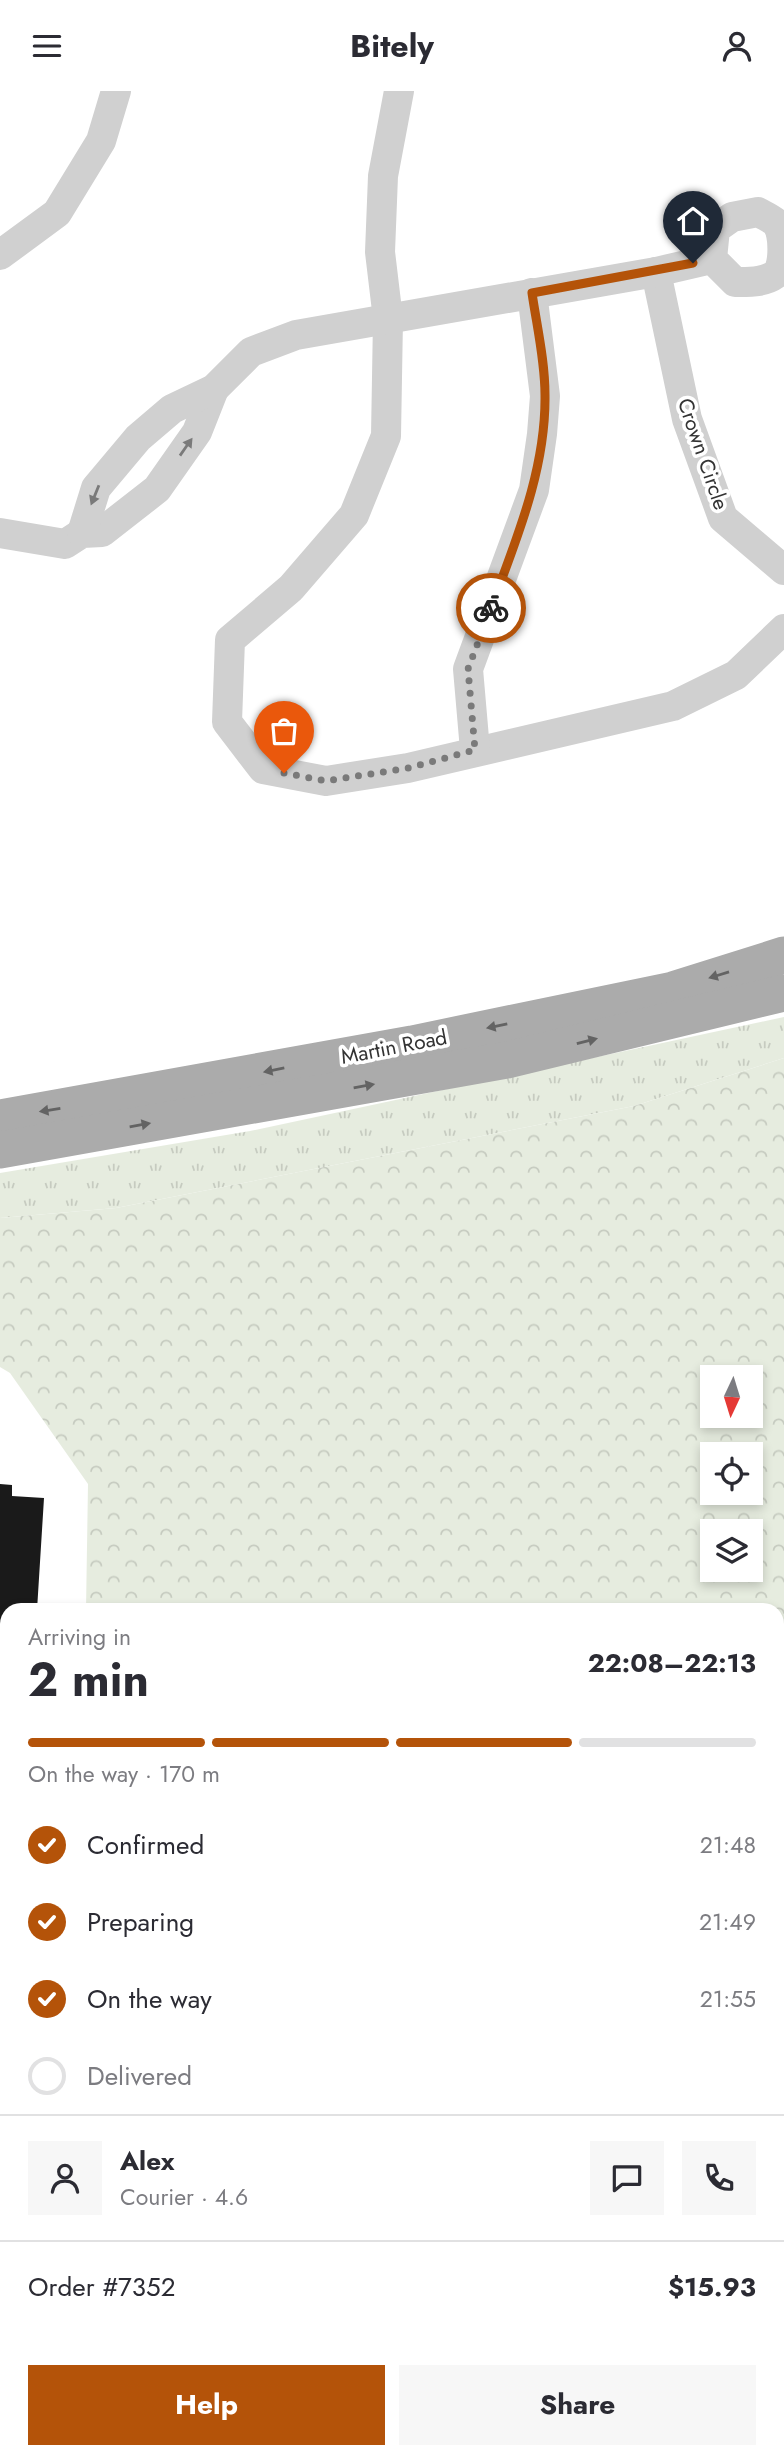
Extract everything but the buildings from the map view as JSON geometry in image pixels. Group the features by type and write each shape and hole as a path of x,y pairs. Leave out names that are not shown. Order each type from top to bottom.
{"main road":[{"name":"Martin Road","path":"0,1118 412,1044 673,990 784,955"},
{"name":"Martin Road","path":"0,1150 508,1060 784,993"}],"street":[{"path":"0,255 57,213 101,141 116,91"},
{"path":"399,91 383,176 380,239 388,319 386,436 354,515 291,589 230,640 227,722 263,769 326,781 408,768 475,750 673,706 736,675 784,629"},
{"path":"82,533 96,488 117,462 172,409 214,389 251,352 296,335 656,272 712,258"},
{"name":"Crown Circle","path":"656,272 687,419 723,518 784,571"},
{"path":"475,750 468,669 534,490 542,433 545,396 532,293"},
{"path":"0,533 65,544 82,533 102,532 157,489 197,432 214,389"}],"green space":[{"path":"784,1017 784,1058 634,1106 116,1208 0,1218 0,1173 250,1131"},
{"path":"784,1058 784,1603 86,1603 88,1484 10,1373 0,1367 0,1218 116,1208 634,1106"}],"way so far":[{"path":"284,773 326,781 408,768 475,750 468,669 491,608"}],"route":[{"path":"491,608 534,490 542,433 545,396 532,293 693,263"}]}
